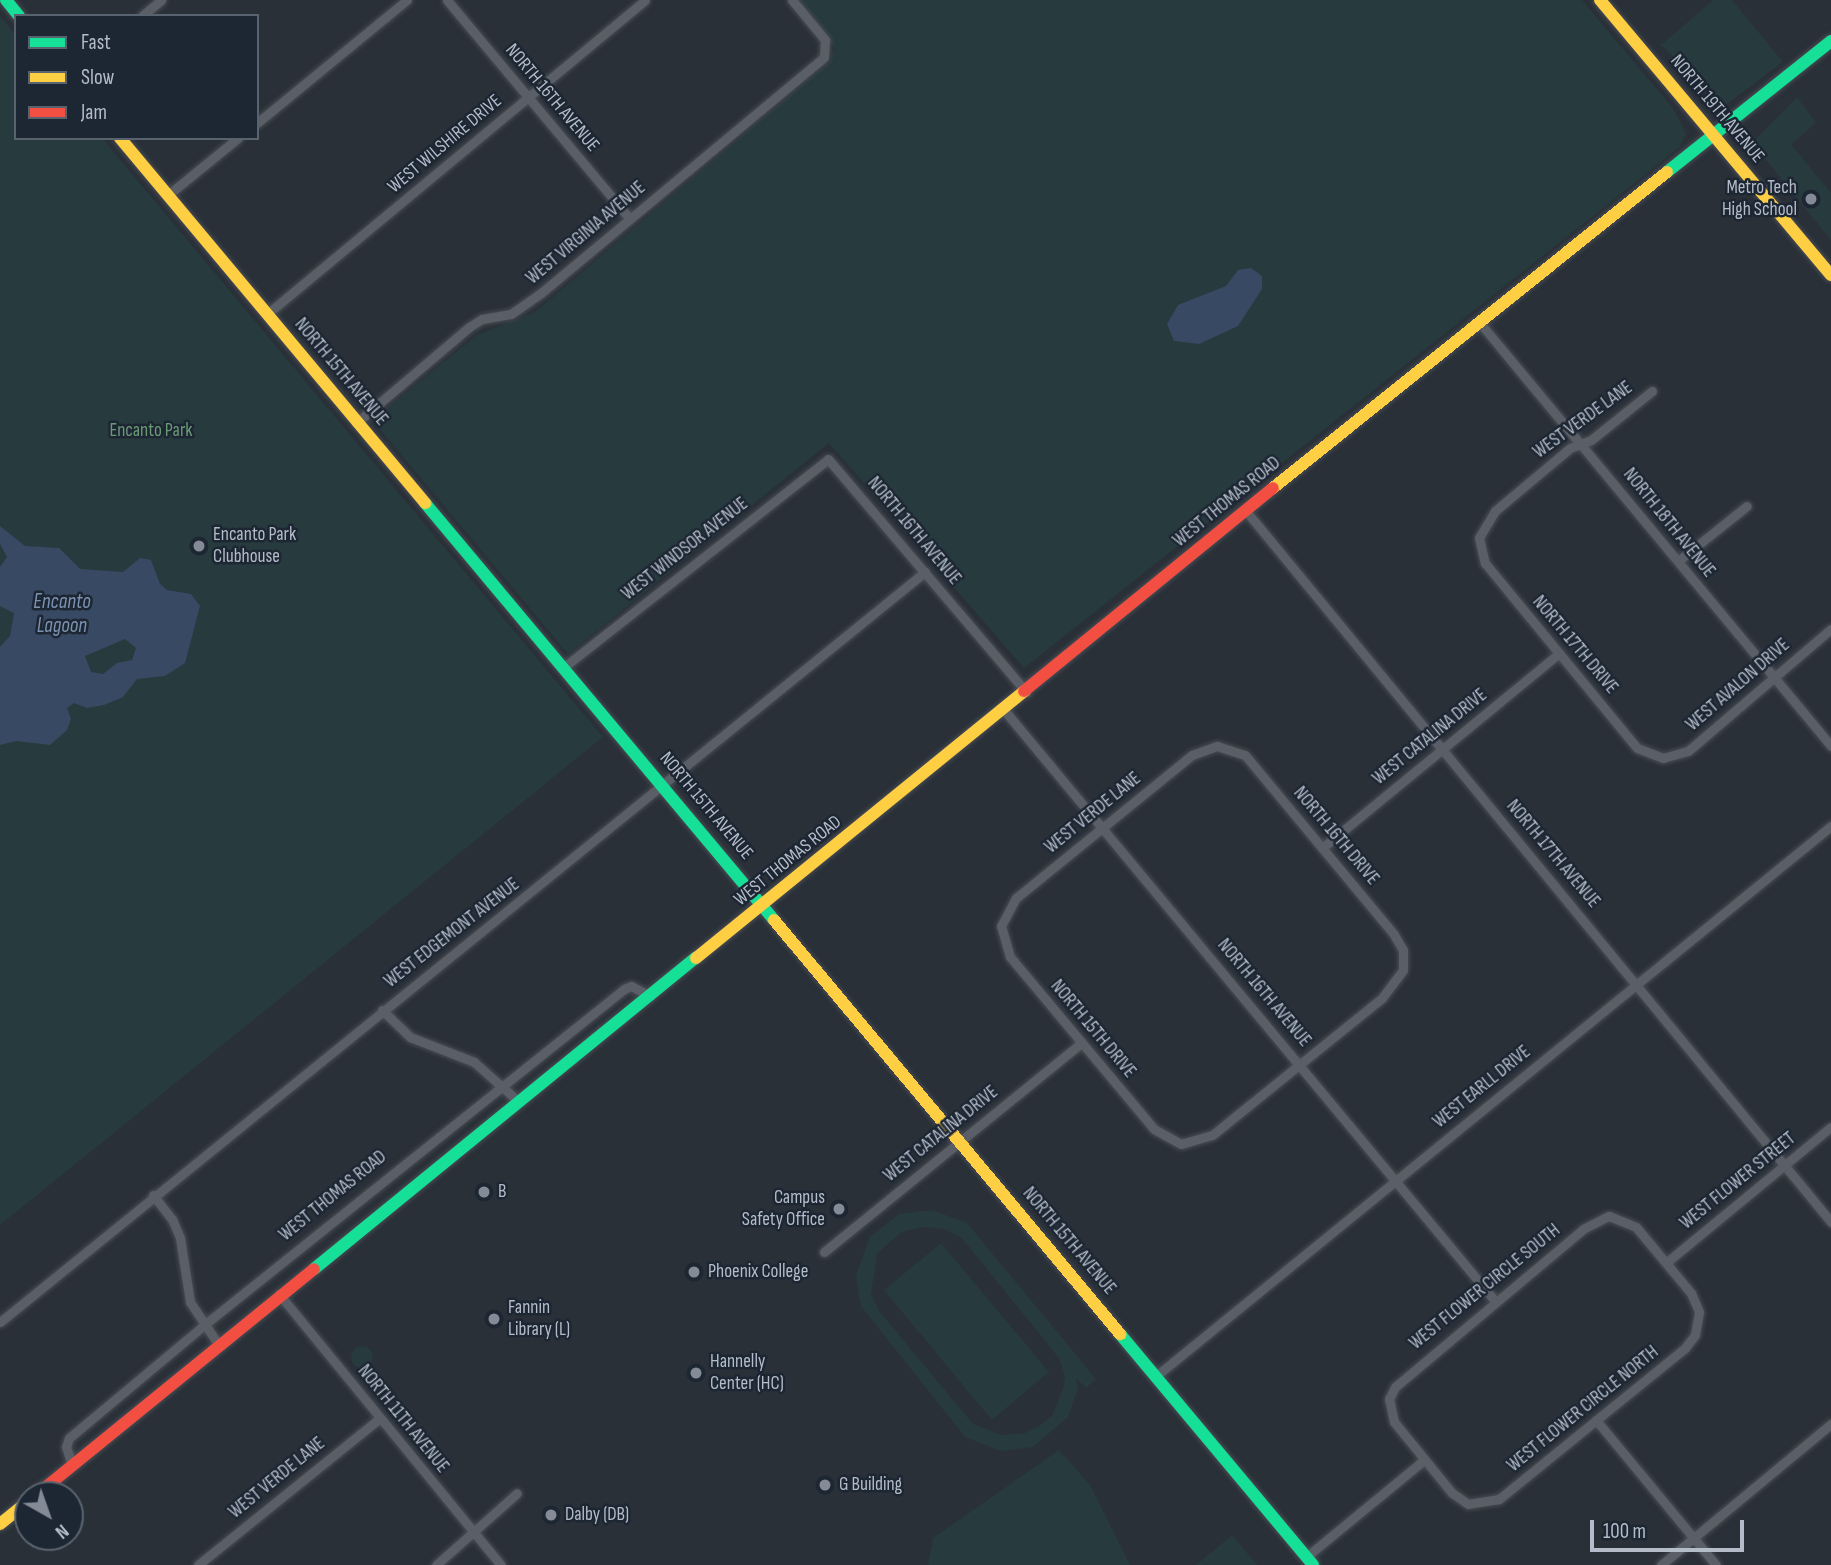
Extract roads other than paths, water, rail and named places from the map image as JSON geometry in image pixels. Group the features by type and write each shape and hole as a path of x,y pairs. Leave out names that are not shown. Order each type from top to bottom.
{"main road":[{"path":"6,0 17,14"},
{"name":"NORTH 19TH AVENUE","path":"1600,0 1831,275"},
{"name":"WEST THOMAS ROAD","path":"53,1481 279,1294 763,907 1246,511 1716,137 1831,41"},
{"name":"NORTH 15TH AVENUE","path":"122,140 356,423 664,785 1309,1561"},
{"path":"0,1524 14,1512"}],"street":[{"path":"144,14 161,0"},
{"path":"259,120 407,0"},
{"name":"NORTH 16TH AVENUE","path":"447,0 630,219"},
{"name":"WEST WILSHIRE DRIVE","path":"267,314 645,0"},
{"name":"WEST VIRGINIA AVENUE","path":"356,423 469,327 524,306 828,50 825,40 792,0"},
{"path":"168,195 236,140"},
{"name":"NORTH 18TH AVENUE","path":"1480,323 1831,746"},
{"name":"WEST VERDE LANE","path":"1479,537 1495,511 1570,448 1581,444 1652,391"},
{"name":"NORTH 16TH AVENUE","path":"828,459 1026,692"},
{"name":"WEST WINDSOR AVENUE","path":"564,667 828,459"},
{"path":"1678,561 1747,506"},
{"name":"NORTH 17TH AVENUE","path":"1246,511 1831,1222"},
{"name":"NORTH 17TH DRIVE","path":"1479,537 1485,563 1637,748 1663,758"},
{"name":"WEST EDGEMONT AVENUE","path":"0,1322 153,1195 925,572"},
{"name":"WEST AVALON DRIVE","path":"1663,758 1688,751 1831,629"},
{"name":"WEST CATALINA DRIVE","path":"1322,848 1559,653"},
{"name":"NORTH 16TH AVENUE","path":"1004,710 1301,1063 1495,1301"},
{"name":"WEST VERDE LANE","path":"1002,920 1016,898 1192,755 1217,746"},
{"name":"NORTH 16TH DRIVE","path":"1217,746 1245,755 1399,942 1403,970 1382,998 1301,1063"},
{"name":"WEST EARLL DRIVE","path":"1156,1376 1831,825"},
{"name":"NORTH 15TH DRIVE","path":"1002,920 1002,941 1010,957 1154,1129 1181,1144 1213,1135 1301,1063"},
{"name":"WEST THOMAS ROAD","path":"72,1465 66,1447 69,1438 204,1325 624,989 631,986 651,996"},
{"path":"382,1010 410,1037 474,1062 518,1101"},
{"name":"WEST CATALINA DRIVE","path":"824,1252 1081,1043"},
{"name":"WEST FLOWER STREET","path":"1667,1262 1831,1127"},
{"path":"153,1195 172,1219 180,1238 184,1282 204,1325 218,1344"},
{"name":"WEST FLOWER CIRCLE SOUTH","path":"1424,1460 1394,1422 1389,1399 1404,1376 1583,1229 1609,1216 1636,1227 1667,1262"},
{"name":"WEST FLOWER CIRCLE NORTH","path":"1424,1460 1452,1493 1468,1504 1485,1504 1499,1499 1597,1420 1695,1335 1699,1312 1695,1299 1667,1262"},
{"name":"NORTH 11TH AVENUE","path":"279,1294 501,1565"},
{"name":"WEST VERDE LANE","path":"198,1565 379,1419"},
{"path":"1597,1420 1716,1565"},
{"path":"1661,1565 1831,1424"},
{"path":"1309,1561 1424,1460"},
{"path":"436,1565 517,1493"}],"water":[{"path":"1251,268 1262,276 1262,289 1238,326 1199,344 1174,341 1167,324 1178,305 1226,286 1238,270"},
{"name":"Encanto Lagoon","path":"0,526 25,546 59,548 80,569 123,572 140,558 151,560 160,584 167,590 191,594 200,606 185,663 165,676 137,679 123,697 104,705 87,708 74,703 67,708 71,719 67,730 50,745 16,741 0,745 0,647 10,636 14,613 0,606 0,567 7,557 0,544","holes":["125,639 136,648 132,660 117,663 103,674 91,672 85,656"]}],"place":[{"name":"Metro Tech High School","path":"1811,199"},
{"name":"Encanto Park Clubhouse","path":"199,546"},
{"name":"B","path":"484,1192"},
{"name":"Campus Safety Office","path":"839,1209"},
{"name":"Phoenix College","path":"694,1272"},
{"name":"Fannin Library (L)","path":"494,1319"},
{"name":"Hannelly Center (HC)","path":"696,1373"},
{"name":"G Building","path":"825,1485"},
{"name":"Dalby (DB)","path":"551,1515"}],"park label":[{"name":"Encanto Park","path":"151,431"}]}
